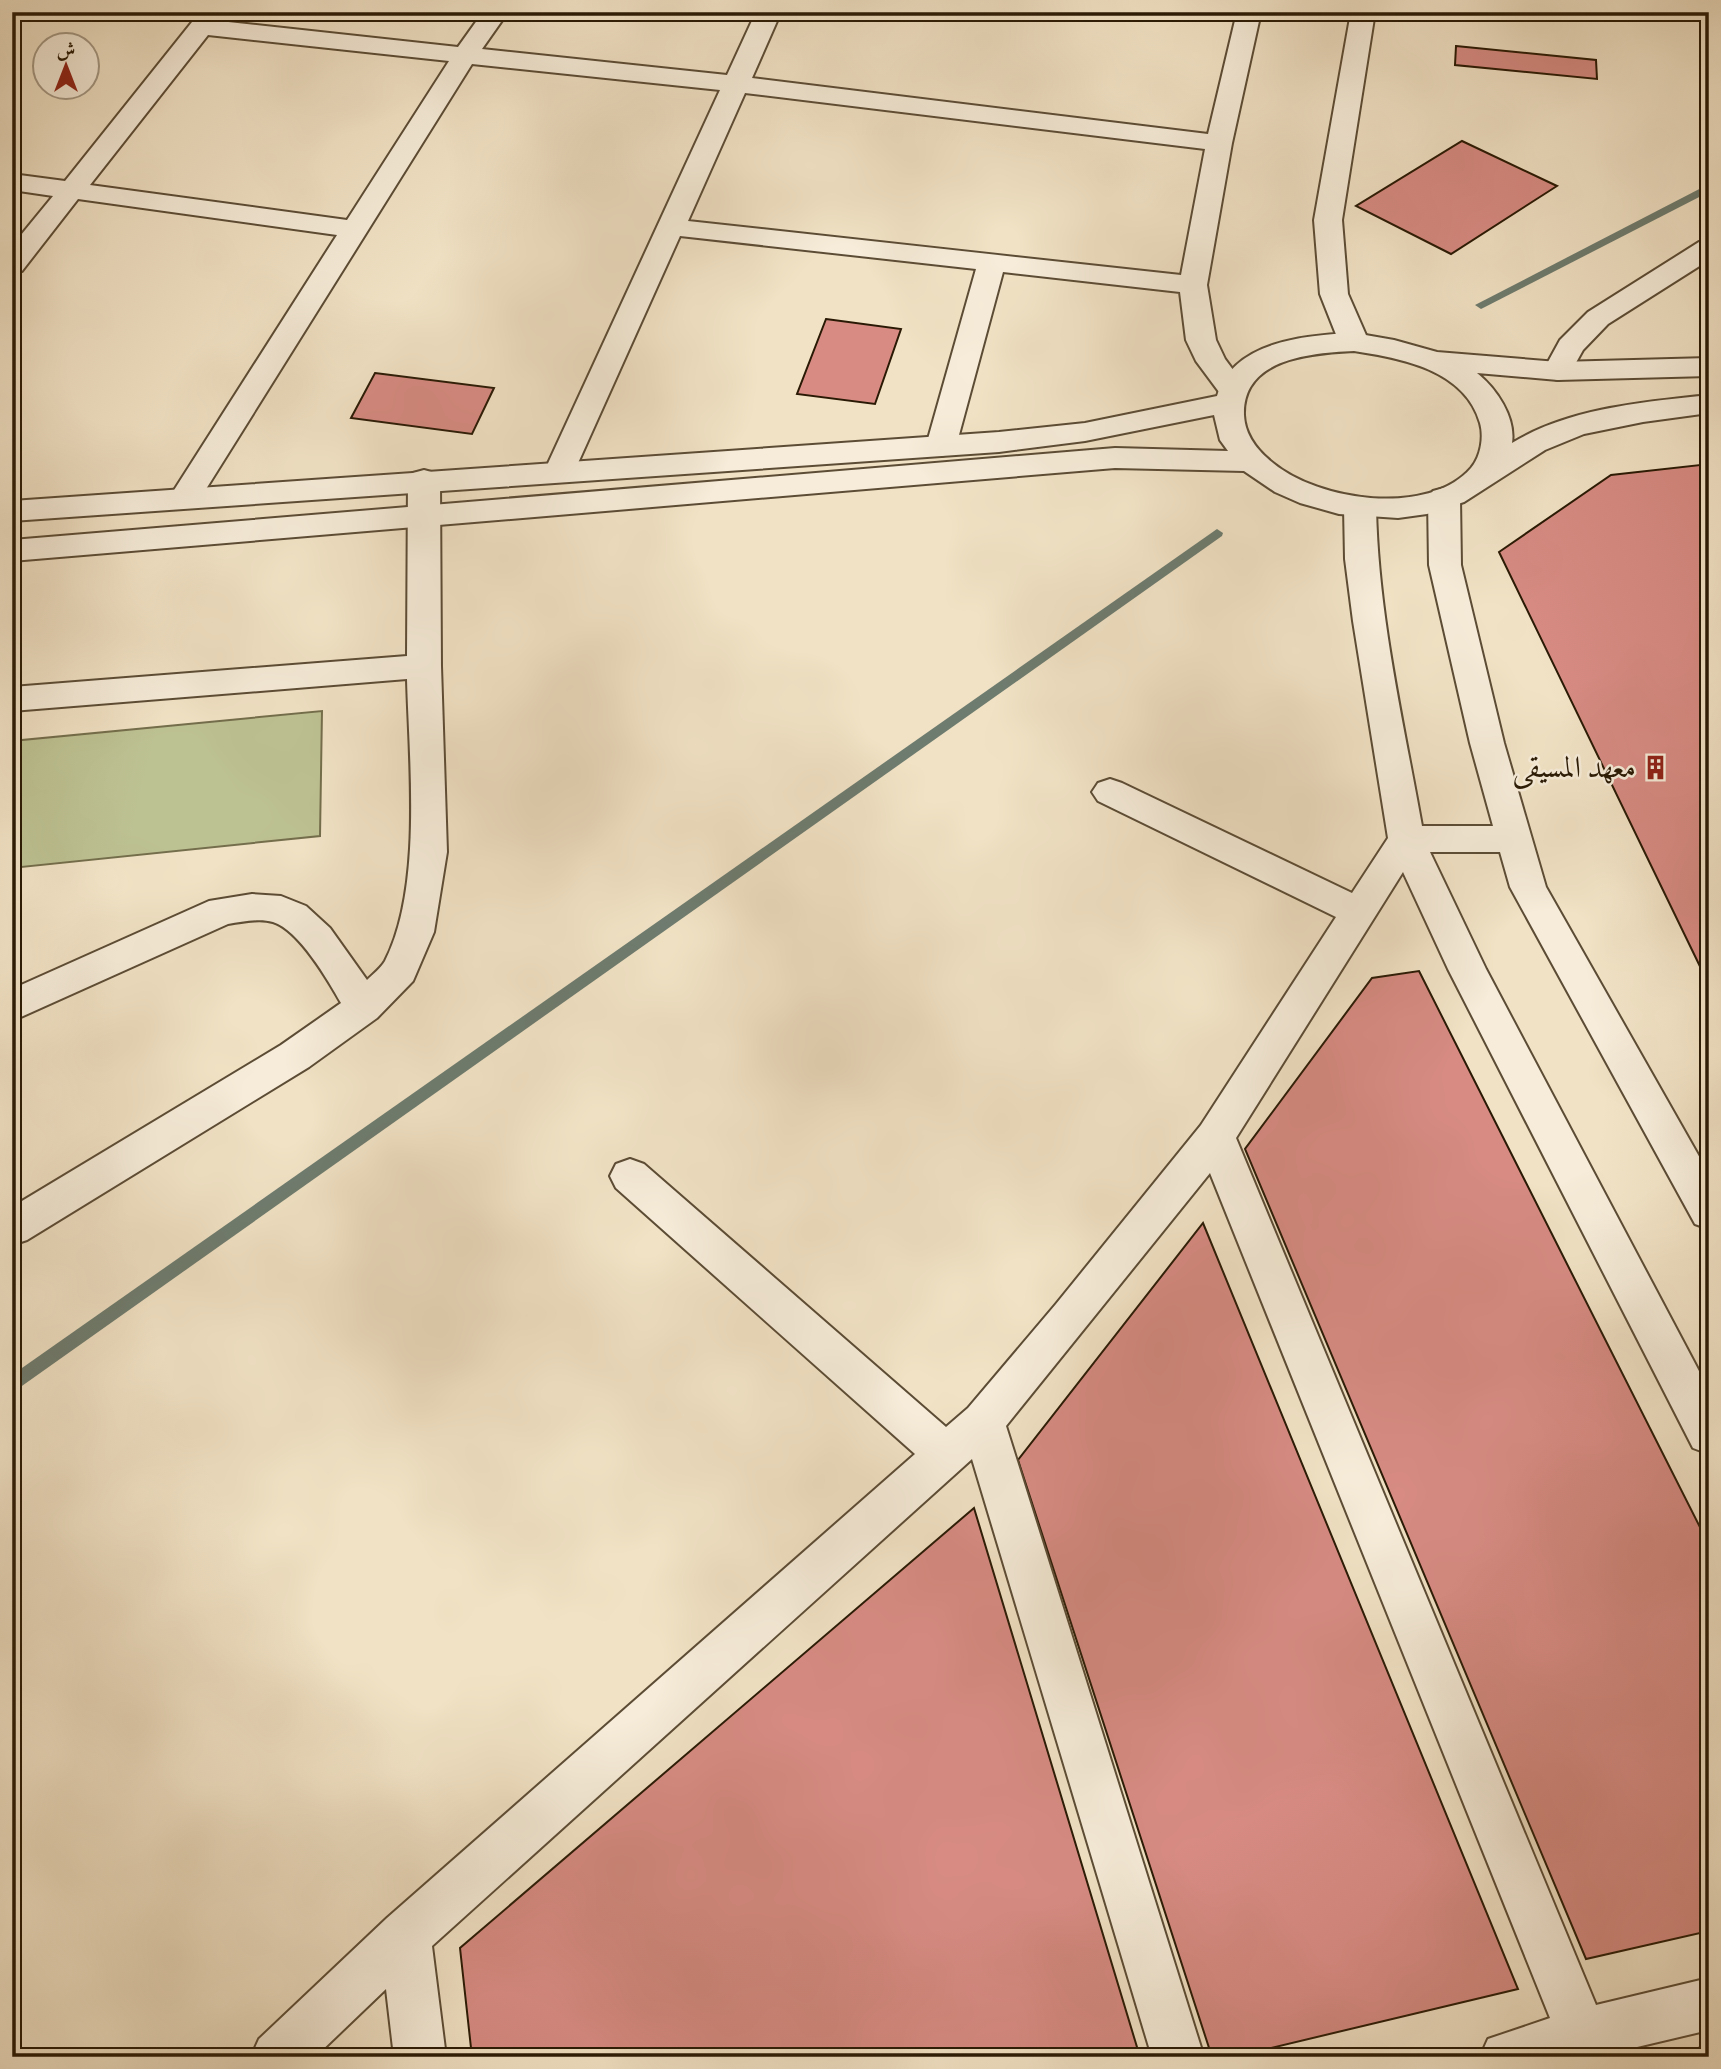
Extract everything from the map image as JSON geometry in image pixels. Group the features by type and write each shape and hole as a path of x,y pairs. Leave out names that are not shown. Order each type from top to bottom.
{"street":[{"path":"185,498 465,55 496,12"},
{"path":"559,472 769,12"},
{"path":"1354,342 1334,294 1328,220 1363,12"},
{"path":"1231,396 1201,340 1193,285 1242,14"},
{"path":"12,265 207,20 465,55 736,84 1219,143"},
{"path":"12,182 355,229"},
{"path":"671,227 1193,285"},
{"path":"1558,371 1570,345 1598,317 1701,257"},
{"path":"942,446 992,262"},
{"path":"1475,481 1494,458 1499,431 1489,404 1466,379 1433,360 1395,348 1354,342 1315,344 1279,353 1251,368 1231,396 1226,413 1232,438 1249,461 1277,482 1316,499 1360,507 1404,507 1444,498 1475,481 1535,443 1567,430 1604,421 1709,404"},
{"path":"1433,360 1558,371 1709,367"},
{"path":"12,551 424,498 559,472 942,446 1084,432 1231,396"},
{"path":"12,511 185,498 424,498 1115,458 1249,461"},
{"path":"12,1228 295,1056 364,1007 400,971 415,932 429,852 424,666 424,498"},
{"path":"1444,498 1445,565 1487,743 1528,887 1709,1212"},
{"path":"1360,507 1361,559 1369,621 1406,839 1467,969 1709,1434"},
{"path":"12,699 424,666"},
{"path":"1111,792 1359,912"},
{"path":"1406,839 1515,839"},
{"path":"276,2057 405,1936 983,1422 1072,1317 1215,1137 1406,839"},
{"path":"12,1006 222,911 259,906 283,911 305,927 338,967 364,1007"},
{"path":"1215,1137 1588,2045"},
{"path":"630,1176 946,1454"},
{"path":"983,1422 1178,2057"},
{"path":"405,1936 420,2057"},
{"path":"1506,2057 1588,2045 1709,2004"}],"green space":[{"path":"322,711 320,836 12,868 12,741"}],"building":[{"path":"1456,46 1596,60 1597,79 1455,65"},
{"path":"1462,141 1557,186 1451,254 1356,206"},
{"path":"826,319 901,329 875,404 797,394"},
{"path":"375,373 494,388 472,434 351,418"},
{"name":"معهد المسيقى","path":"1709,464 1709,985 1499,552 1611,475"},
{"path":"1419,971 1709,1545 1709,1931 1586,1959 1245,1149 1372,978"},
{"path":"1203,1223 1518,1989 1233,2057 1212,2057 1018,1460"},
{"path":"974,1508 1140,2057 472,2057 460,1948"},
{"path":"1709,2045 1709,2057 1664,2057"}],"waterway":[{"path":"1481,305 1709,187"},
{"path":"12,1385 1217,533"}],"place":[{"name":"معهد المسيقى","path":"1656,768"}]}
